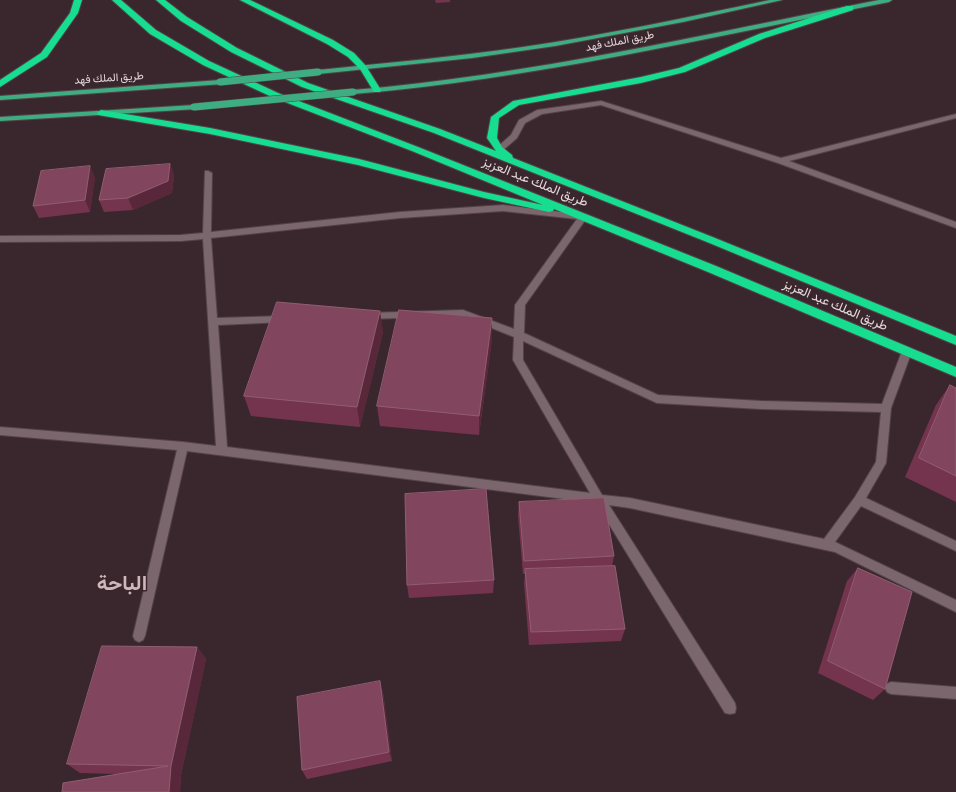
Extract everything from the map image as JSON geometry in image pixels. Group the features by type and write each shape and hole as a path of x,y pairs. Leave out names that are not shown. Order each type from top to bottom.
{"highway":[{"path":"0,84 44,55 74,13 78,0"},
{"name":"طريق الملك عبد العزيز","path":"116,0 153,32 213,66 275,95 583,217 956,372"},
{"name":"طريق الملك عبد العزيز","path":"160,0 184,19 234,50 305,85 437,131 712,240 956,341"},
{"path":"244,0 330,42 351,55 363,68 378,90"},
{"path":"518,164 499,149 492,138 495,117 516,104 641,80 682,70 762,36 850,8"},
{"path":"101,113 210,131 359,162 484,195 583,217"}],"main road":[{"name":"طريق الملك فهد","path":"0,98 220,82 363,68 524,48 672,22 779,0"},
{"name":"طريق الملك فهد","path":"101,113 194,107 378,90 551,67 889,0"},
{"path":"0,118 101,113"}],"street":[{"path":"499,149 514,136 522,122 540,112 601,103 781,161 956,225"},
{"path":"781,161 956,116"},
{"path":"208,173 207,235 222,452"},
{"path":"0,239 181,238 400,215 503,208 583,217 520,305 518,360 599,499 730,708"},
{"path":"362,316 464,313 519,335 657,400 761,405 886,408"},
{"path":"213,322 291,319"},
{"path":"826,545 859,500 881,463 886,408 907,351"},
{"path":"0,431 183,446 630,503 837,547 956,606"},
{"path":"140,636 183,446"},
{"path":"859,500 956,546"},
{"path":"891,688 956,693"}],"building":[{"path":"170,164 168,181 128,198 99,200 106,169"},
{"path":"90,166 85,200 33,206 41,171"},
{"path":"277,302 380,311 357,407 244,396"},
{"path":"399,310 492,318 479,416 377,406"},
{"path":"950,385 956,388 956,476 919,458"},
{"path":"486,489 494,580 407,585 405,494"},
{"path":"604,498 614,556 524,561 519,502"},
{"path":"615,566 625,629 531,632 525,569"},
{"path":"858,568 912,592 885,689 828,661"},
{"path":"102,646 197,647 171,766 169,792 62,792 63,783 168,766 67,764"},
{"path":"380,681 389,752 302,770 297,697"}],"district":[{"name":"الباحة","path":"122,585"}]}
